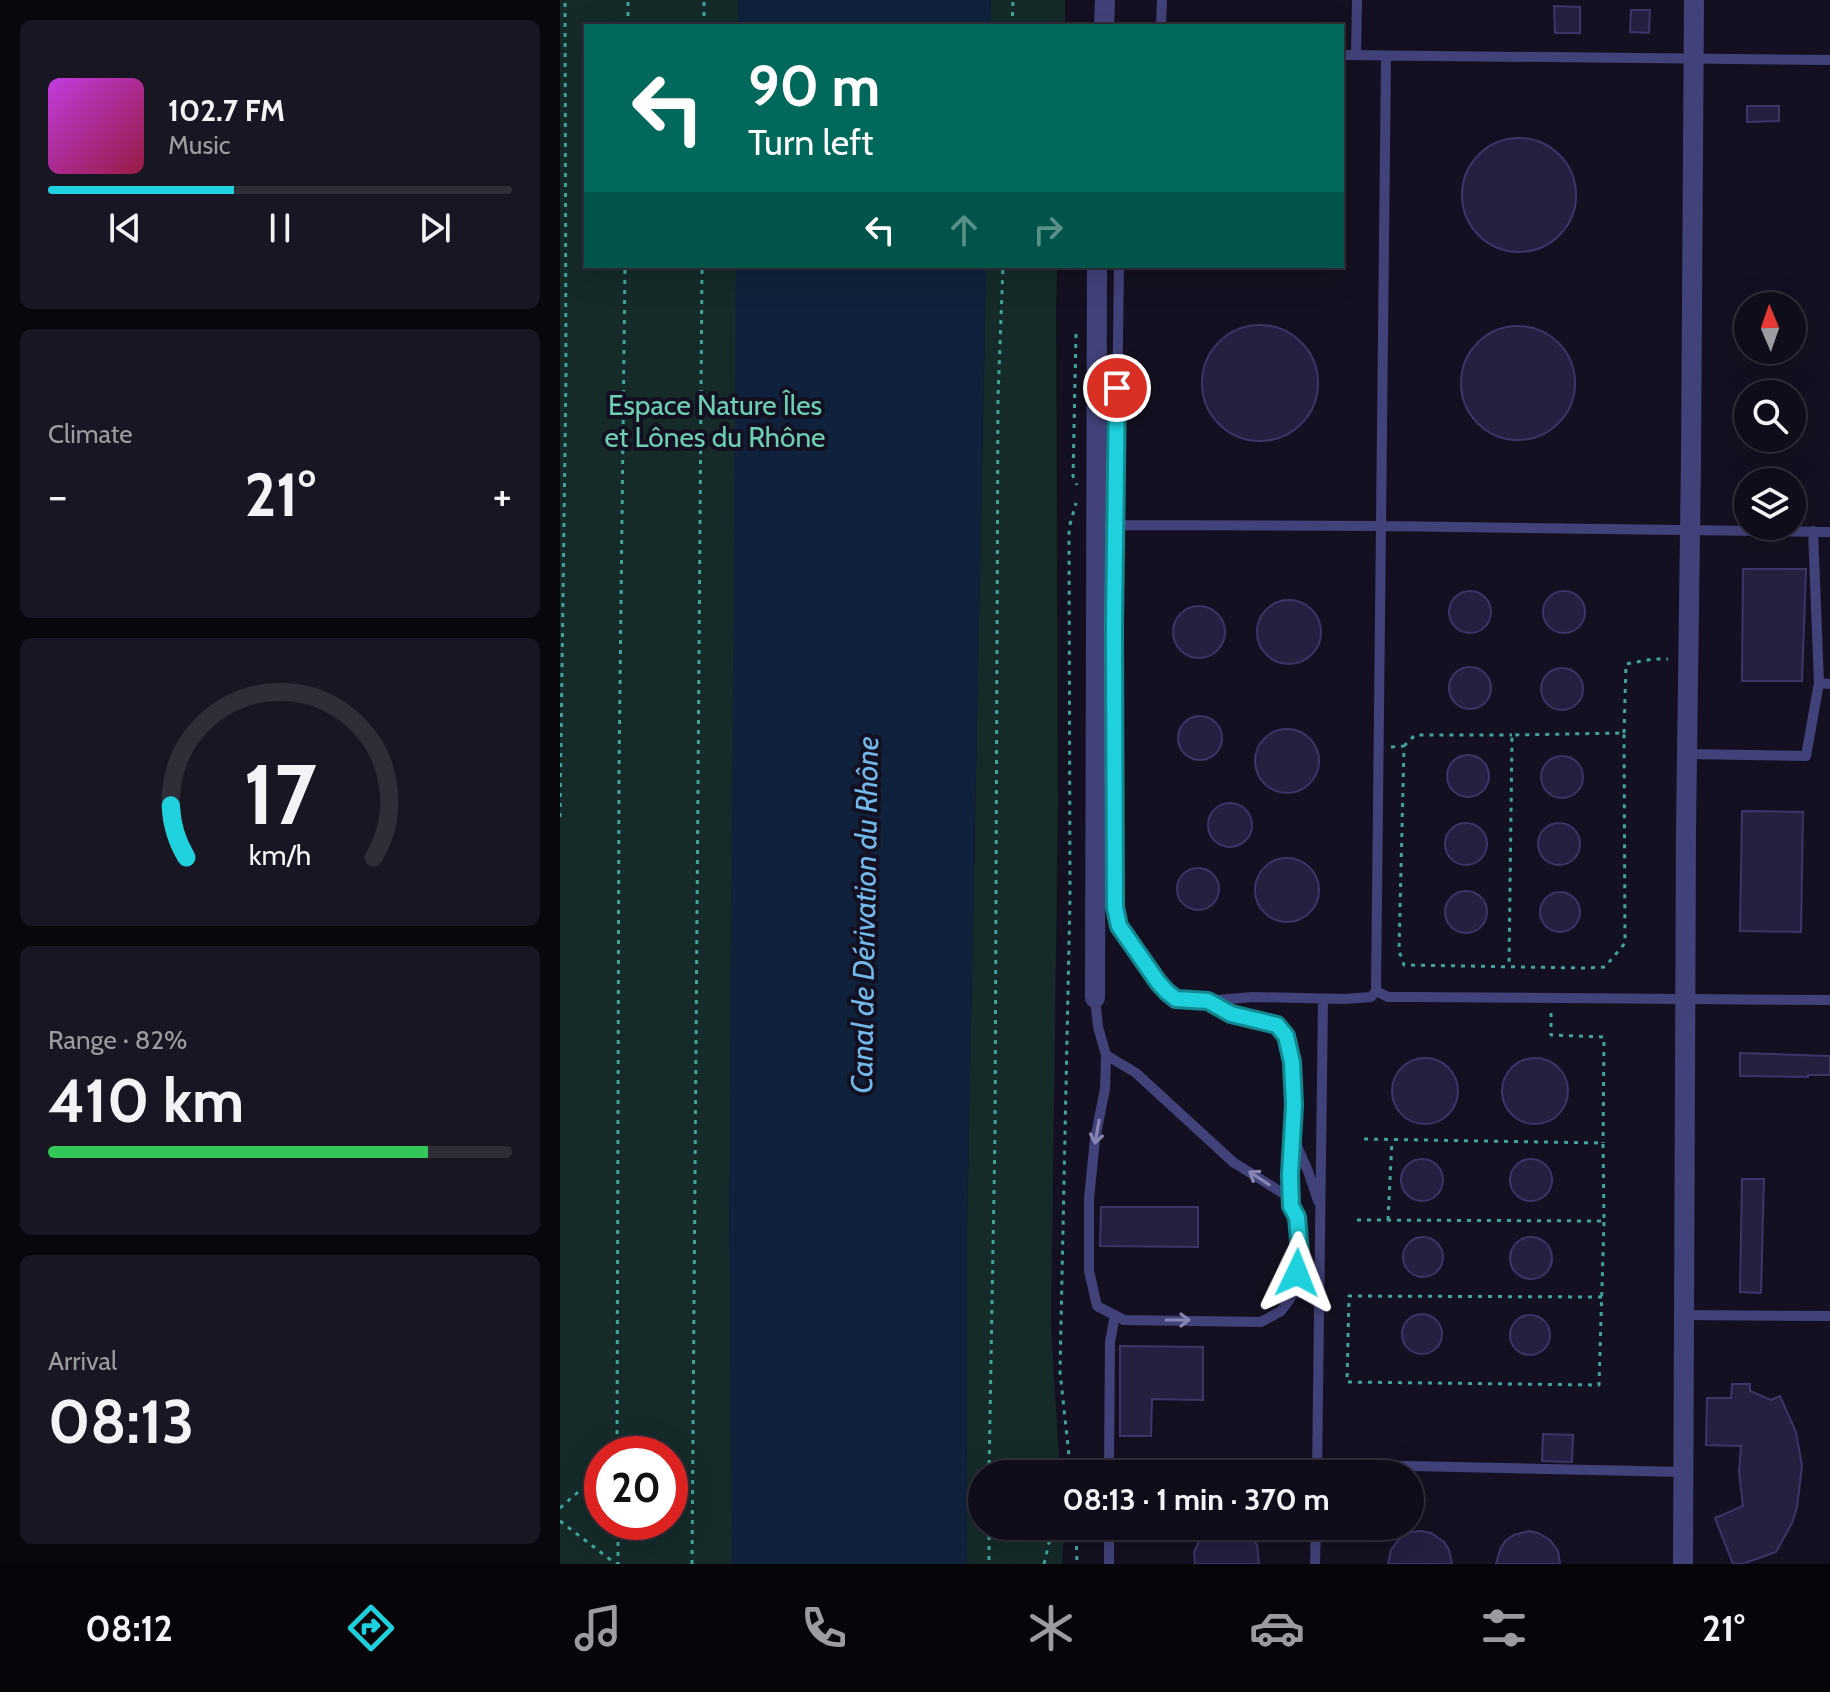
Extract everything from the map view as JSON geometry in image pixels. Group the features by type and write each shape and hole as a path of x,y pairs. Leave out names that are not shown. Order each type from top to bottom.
{"street":[{"path":"1104,24 1105,0"},
{"path":"1683,1564 1694,0"},
{"path":"1095,998 1097,268"}],"lane":[{"path":"1161,24 1162,0"},
{"path":"1356,55 1357,0"},
{"path":"1344,55 1830,60"},
{"path":"1119,268 1115,907 1119,926 1158,982 1176,999 1371,997 1376,991 1386,56"},
{"path":"1115,525 1830,532"},
{"path":"1687,754 1806,756 1824,683 1813,531"},
{"path":"1376,991 1388,997 1830,1000"},
{"path":"1095,998 1098,1027 1106,1055 1105,1089 1095,1139 1089,1199 1089,1271 1097,1306 1124,1320 1261,1322 1281,1311 1293,1292 1300,1253 1297,1217 1284,1194 1233,1162 1136,1073 1106,1055"},
{"path":"1317,1460 1323,999"},
{"path":"1208,1001 1231,1014 1277,1025 1286,1036 1292,1062 1294,1105 1291,1206"},
{"path":"1292,1134 1321,1210"},
{"path":"1293,1292 1320,1296"},
{"path":"1109,1460 1110,1342 1115,1315"},
{"path":"1685,1315 1830,1316"},
{"path":"1424,1470 1684,1472"},
{"path":"1109,1540 1109,1564"},
{"path":"1315,1564 1316,1540"}],"path":[{"path":"560,817 566,374 563,219 565,0"},
{"path":"628,0 628,24"},
{"path":"704,0 704,24"},
{"path":"1012,24 1013,0"},
{"path":"617,1436 625,268"},
{"path":"692,1564 702,268"},
{"path":"989,1460 995,1135 998,397 1003,268"},
{"path":"1076,326 1073,476 1080,491 1084,477"},
{"path":"1069,1460 1060,1372 1070,897 1069,528 1077,503"},
{"path":"1404,746 1399,951 1404,965 1605,967 1625,943 1626,664 1653,659 1688,659"},
{"path":"1379,747 1404,746 1415,735 1624,733"},
{"path":"1509,966 1512,735"},
{"path":"1551,998 1551,1035 1604,1037 1604,1221 1602,1297 1599,1385 1347,1382 1349,1296 1602,1297"},
{"path":"1364,1139 1603,1143"},
{"path":"1388,1220 1392,1140"},
{"path":"1357,1220 1604,1221"},
{"path":"560,1508 584,1487"},
{"path":"560,1521 617,1564"},
{"path":"617,1564 618,1540"},
{"path":"989,1540 989,1564"},
{"path":"1044,1564 1050,1540"},
{"path":"1076,1540 1077,1564"}],"green space":[{"name":"Espace Nature Îles et Lônes du Rhône","path":"560,0 874,0 873,24 584,24 584,268 871,268 857,1564 560,1564"},
{"path":"991,0 1065,0 1065,24 991,24"},
{"path":"986,268 1057,268 1058,802 1051,1327 1059,1460 968,1460 968,1540 1063,1540 1062,1564 967,1564 967,1224"}],"water":[{"path":"738,0 991,0 991,24 738,24"},
{"name":"Canal de Dérivation du Rhône","path":"736,268 986,268 967,1224 967,1564 732,1564 729,1221"}],"building":[{"path":"1554,6 1580,7 1580,33 1555,33"},
{"path":"1631,10 1650,10 1649,33 1630,32"},
{"path":"1747,106 1779,106 1779,121 1747,122"},
{"path":"1519,138 1541,142 1559,155 1572,173 1576,195 1572,217 1559,235 1541,248 1519,252 1497,248 1479,235 1466,217 1462,195 1466,173 1479,155 1497,142"},
{"path":"1260,325 1282,329 1301,342 1314,361 1318,383 1314,405 1301,424 1282,437 1260,441 1238,437 1219,424 1206,405 1202,383 1206,361 1219,342 1238,329"},
{"path":"1518,326 1540,330 1559,342 1571,361 1575,383 1571,405 1559,424 1540,436 1518,440 1496,436 1477,424 1465,405 1461,383 1465,361 1477,342 1496,330"},
{"path":"1743,569 1806,569 1802,681 1742,681"},
{"path":"1470,591 1485,597 1491,612 1485,627 1470,633 1455,627 1449,612 1455,597"},
{"path":"1564,591 1579,597 1585,612 1579,627 1564,633 1549,627 1543,612 1549,597"},
{"path":"1289,600 1307,606 1315,614 1321,632 1315,650 1307,658 1289,664 1271,658 1263,650 1257,632 1263,614 1271,606"},
{"path":"1199,606 1217,614 1225,632 1217,650 1199,658 1181,650 1173,632 1181,614"},
{"path":"1470,667 1485,673 1491,688 1485,703 1470,709 1455,703 1449,688 1455,673"},
{"path":"1562,668 1577,674 1583,689 1577,704 1562,710 1547,704 1541,689 1547,674"},
{"path":"1200,716 1215,723 1222,738 1215,753 1200,760 1185,753 1178,738 1185,723"},
{"path":"1287,729 1299,731 1310,738 1317,749 1317,773 1310,784 1299,791 1287,793 1275,791 1264,784 1257,773 1255,761 1257,749 1264,738 1275,731"},
{"path":"1468,755 1483,761 1489,776 1483,791 1468,797 1453,791 1447,776 1453,761"},
{"path":"1562,756 1577,762 1583,777 1577,792 1562,798 1547,792 1541,777 1547,762"},
{"path":"1230,803 1245,810 1252,825 1245,840 1230,847 1215,840 1208,825 1215,810"},
{"path":"1742,811 1803,812 1801,932 1740,931"},
{"path":"1466,823 1481,829 1487,844 1481,859 1466,865 1451,859 1445,844 1451,829"},
{"path":"1559,823 1574,829 1580,844 1574,859 1559,865 1544,859 1538,844 1544,829"},
{"path":"1287,858 1299,860 1310,867 1317,878 1317,902 1310,913 1299,920 1287,922 1275,920 1264,913 1257,902 1255,890 1257,878 1264,867 1275,860"},
{"path":"1198,868 1213,874 1219,889 1213,904 1198,910 1183,904 1177,889 1183,874"},
{"path":"1466,891 1481,897 1487,912 1481,927 1466,933 1451,927 1445,912 1451,897"},
{"path":"1560,892 1574,898 1580,912 1574,926 1560,932 1546,926 1540,912 1546,898"},
{"path":"1740,1053 1830,1056 1830,1075 1740,1076"},
{"path":"1431,1058 1449,1067 1456,1078 1456,1104 1449,1115 1438,1122 1419,1124 1401,1115 1394,1104 1392,1085 1401,1067 1412,1060"},
{"path":"1535,1058 1548,1060 1558,1068 1566,1078 1566,1104 1558,1114 1548,1122 1535,1124 1522,1122 1512,1114 1504,1104 1502,1091 1504,1078 1512,1068 1522,1060"},
{"path":"1422,1159 1437,1165 1443,1180 1437,1195 1422,1201 1407,1195 1401,1180 1407,1165"},
{"path":"1531,1159 1546,1165 1552,1180 1546,1195 1531,1201 1516,1195 1510,1180 1516,1165"},
{"path":"1742,1179 1764,1179 1761,1293 1740,1292"},
{"path":"1101,1207 1198,1207 1198,1247 1100,1246"},
{"path":"1423,1237 1437,1243 1443,1257 1437,1271 1423,1277 1409,1271 1403,1257 1409,1243"},
{"path":"1531,1237 1546,1243 1552,1258 1546,1273 1531,1279 1516,1273 1510,1258 1516,1243"},
{"path":"1422,1314 1436,1320 1442,1334 1436,1348 1422,1354 1408,1348 1402,1334 1408,1320"},
{"path":"1530,1315 1544,1321 1550,1335 1544,1349 1530,1355 1516,1349 1510,1335 1516,1321"},
{"path":"1120,1346 1203,1347 1203,1400 1152,1399 1151,1436 1120,1436"},
{"path":"1732,1384 1750,1384 1750,1391 1771,1400 1780,1396 1796,1432 1802,1466 1797,1507 1776,1552 1742,1564 1733,1564 1715,1518 1743,1506 1739,1472 1741,1446 1706,1445 1707,1398 1731,1398"},
{"path":"1543,1434 1573,1435 1572,1462 1542,1461"},
{"path":"1529,1531 1550,1540 1558,1551 1560,1564 1496,1564 1505,1541"},
{"path":"1424,1532 1431,1533 1444,1542 1452,1564 1388,1564 1391,1550 1398,1540 1424,1540"},
{"path":"1200,1540 1254,1540 1259,1564 1195,1564 1194,1552"}],"route":[{"path":"1117,388 1115,907 1119,926 1158,982 1176,999 1208,1001 1231,1014 1277,1025 1286,1036 1292,1062 1294,1105 1290,1175 1291,1206 1297,1217 1300,1253 1297,1273"}]}
